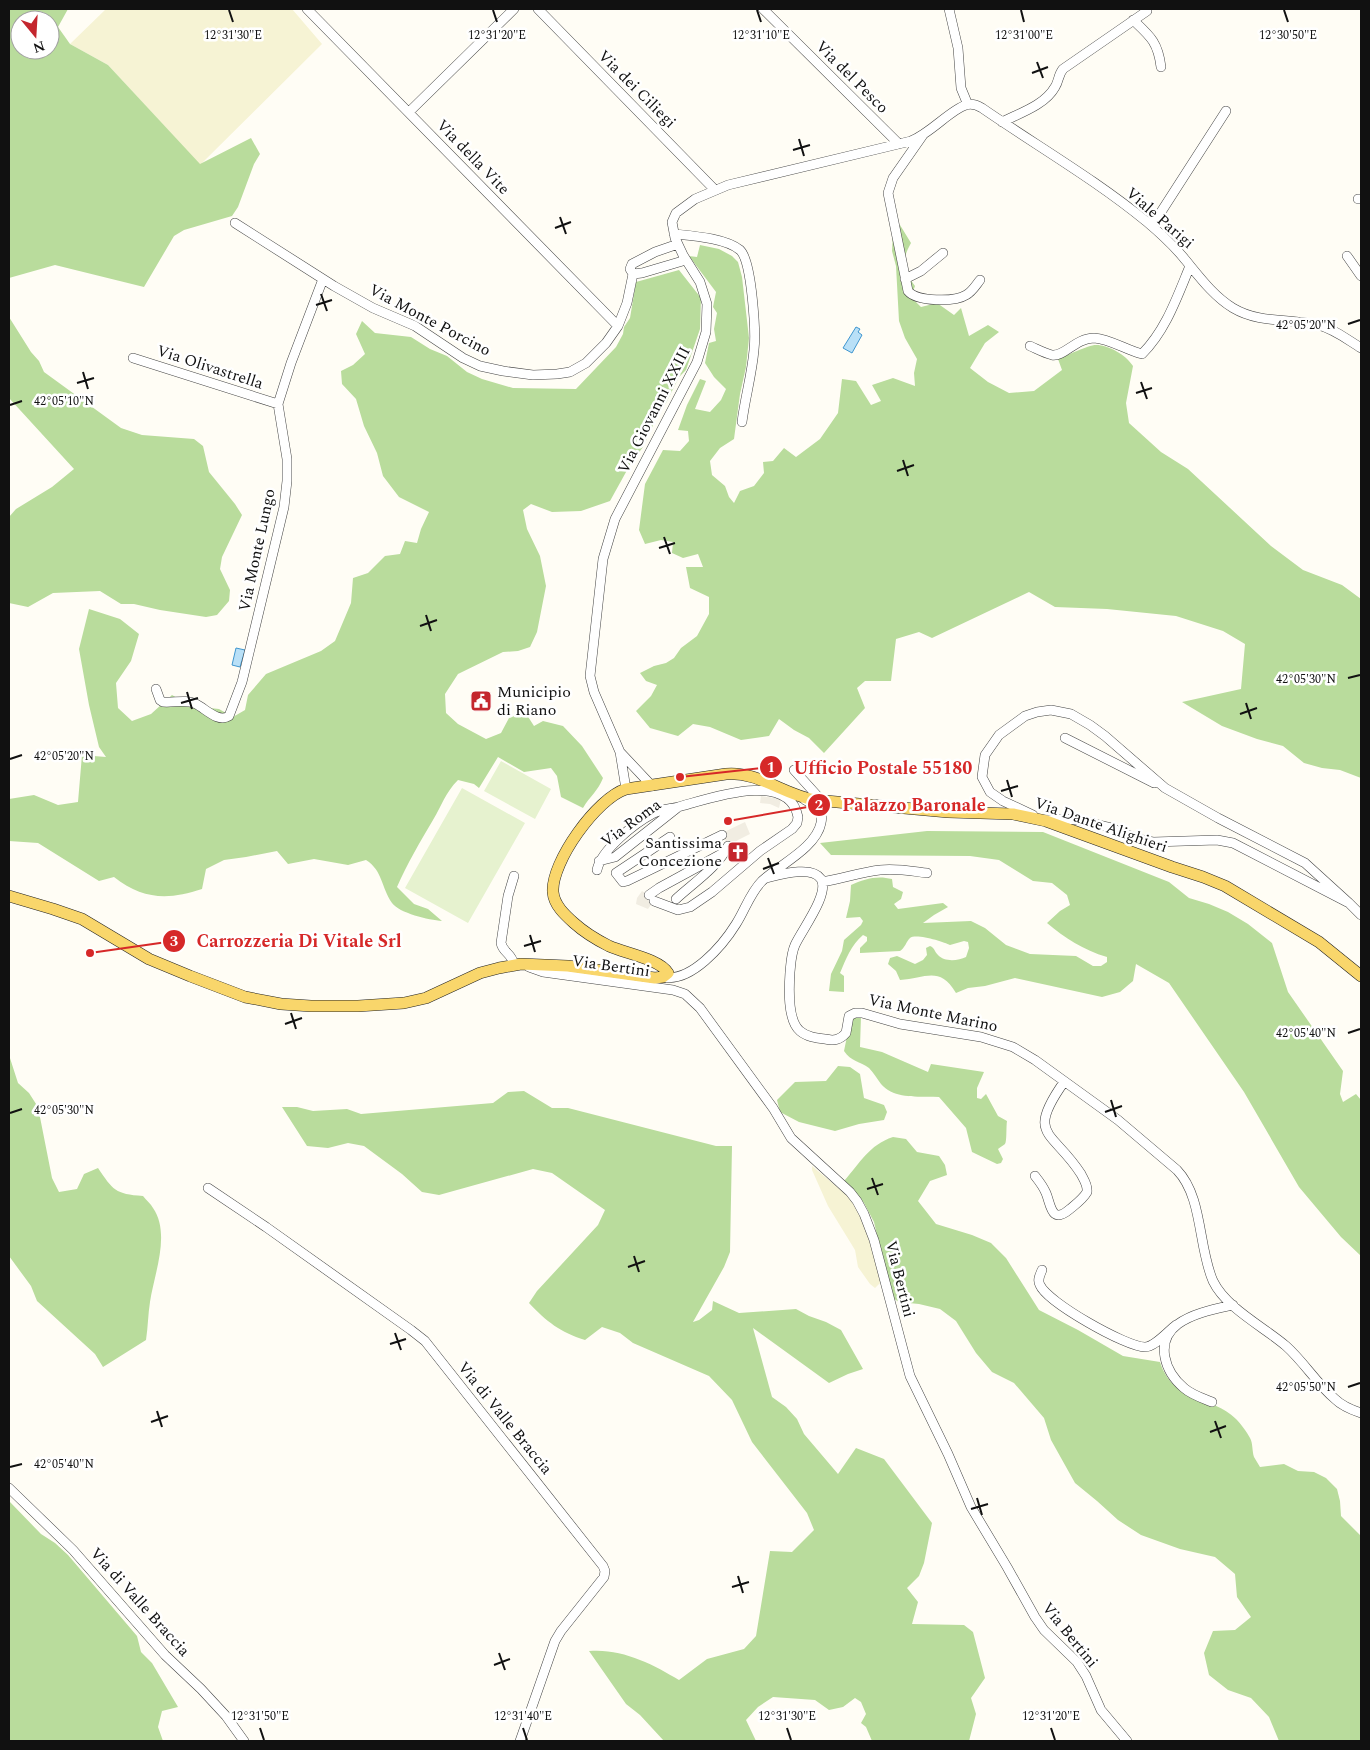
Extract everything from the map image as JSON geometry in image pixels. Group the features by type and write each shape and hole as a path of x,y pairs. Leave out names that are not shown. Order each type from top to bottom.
{"main road":[{"name":"Via Dante Alighieri","path":"626,790 737,774 747,775 777,791 822,801 948,812 1013,814 1046,821 1225,886 1318,942 1361,976"},
{"path":"9,896 82,919 140,954 171,969 245,997 272,1003 310,1006 397,1004 426,998 480,973 518,965 568,966 663,978 668,973 661,966 608,946 577,926 562,911 554,897 556,875 577,834 603,803 613,795 626,790"}],"street":[{"name":"Via della Vite","path":"307,9 618,326"},
{"path":"409,112 514,9"},
{"name":"Via dei Ciliegi","path":"538,9 716,190"},
{"name":"Via del Pesco","path":"763,9 898,144"},
{"path":"949,9 957,43 961,88 968,104 956,110 924,135 893,178 889,197 907,289 910,294 932,299 953,299 971,292 980,280"},
{"path":"1002,122 1045,98 1056,86 1062,69 1147,11"},
{"path":"1132,20 1156,44 1161,67"},
{"name":"Viale Parigi","path":"968,104 978,106 1094,182 1152,226 1223,301 1248,315 1264,320 1321,326 1361,348"},
{"path":"1152,226 1226,110"},
{"path":"742,422 755,340 750,278 746,259 739,250 723,242 674,234 672,222 676,213 695,199 733,184 898,144 924,135"},
{"name":"Via Monte Porcino","path":"235,223 323,279 373,308 418,328 468,361 480,366 503,371 544,375 570,372 586,363 618,326 627,303 633,274 630,269 635,261 678,244"},
{"name":"Via Giovanni XXIII","path":"626,790 620,752 594,692 590,676 604,559 616,519 697,362 708,326 707,304 700,282 686,260 674,234"},
{"path":"905,279 921,271 942,253"},
{"path":"1347,256 1361,276"},
{"path":"633,274 686,260"},
{"path":"1030,346 1051,355 1056,355 1082,340 1101,339 1142,354 1163,328 1190,266"},
{"name":"Via Monte Lungo","path":"156,689 160,700 163,702 190,702 219,718 225,718 228,716 242,682 285,500 287,459 278,404 291,363 323,279"},
{"name":"Via Olivastrella","path":"133,358 278,404"},
{"path":"1165,788 1105,736 1079,717 1058,711 1033,713 1020,718 1003,730 986,753 982,774 985,785 992,794 1008,804 1046,821 1079,820 1102,825 1149,842 1168,843 1217,840 1233,843 1349,903"},
{"path":"1065,738 1165,788 1218,818 1304,862 1361,915"},
{"name":"Via Giovanni XXIII","path":"620,752 652,786"},
{"path":"794,770 822,801"},
{"path":"598,865 616,841 658,811 729,793 777,791 790,801 798,813 797,823 792,829 760,851 712,892 690,907 678,910 652,898 659,888 727,849 676,899"},
{"path":"663,978 686,974 714,953 734,928 752,894 766,878 805,846 819,828 822,818 820,811 816,806 801,797"},
{"path":"670,837 616,873 623,882 722,834"},
{"path":"766,878 795,872 808,872 818,877 822,882 880,870 927,873"},
{"path":"514,876 508,896 501,943 518,965"},
{"name":"Via Monte Marino","path":"822,882 819,899 797,940 792,956 790,981 791,1007 799,1030 812,1037 838,1039 846,1033 849,1016 854,1013 862,1013 900,1024 970,1035 1001,1043 1030,1057 1118,1120 1180,1173 1192,1197 1212,1280 1219,1291 1232,1305 1286,1347 1336,1400 1348,1408 1361,1413"},
{"name":"Via Bertini","path":"518,965 543,972 673,990 685,994 700,1008 773,1108 791,1138 850,1192 864,1214 874,1240 910,1376 948,1454 971,1507 1035,1617 1050,1636 1077,1662 1086,1676 1101,1710 1127,1741"},
{"path":"1035,1176 1046,1192 1051,1210 1055,1214 1066,1212 1087,1192 1086,1185 1079,1172 1052,1140 1045,1125 1044,1116 1064,1082"},
{"name":"Via di Valle Braccia","path":"208,1188 266,1227 425,1341 603,1566 605,1573 603,1579 561,1631 552,1648 520,1741"},
{"path":"1042,1270 1039,1283 1049,1297 1096,1327 1141,1346 1149,1347 1155,1344 1176,1325 1201,1314 1232,1305"},
{"path":"1176,1325 1168,1335 1165,1345 1164,1356 1168,1369 1186,1390 1212,1402"},
{"name":"Via di Valle Braccia","path":"9,1488 74,1550 165,1656 201,1689 226,1716 244,1741"}],"shaded area":[{"path":"106,9 292,9 322,44 200,165 108,65 70,44"},
{"path":"761,796 781,799 779,808 770,804 760,803"},
{"path":"745,822 750,834 729,847 722,833"},
{"path":"642,891 655,899 648,909 636,904 637,898"},
{"path":"812,1166 848,1196 862,1214 868,1229 881,1282 875,1288 858,1267 855,1250 828,1206"}],"green space":[{"path":"9,9 68,9 60,23 60,10 10,10 10,60 60,60 60,30 70,44 108,65 200,164 251,138 260,154 254,164 238,207 232,216 184,230 174,236 144,287 55,265 9,278"},
{"path":"900,225 911,243 905,256 904,266 915,286 911,297 921,307 937,303 954,315 961,308 969,336 988,325 999,332 985,343 970,368 988,382 1009,393 1034,391 1062,370 1058,359 1092,345 1101,345 1117,351 1133,366 1126,403 1129,423 1161,452 1188,469 1271,546 1303,570 1342,585 1361,599 1361,778 1340,770 1304,763 1283,746 1222,726 1182,702 1241,689 1245,644 1223,631 1176,616 1107,609 1055,607 1029,592 932,638 919,632 896,639 891,681 865,681 857,688 865,708 824,753 809,738 779,719 769,736 741,740 710,727 693,724 678,736 650,728 636,711 651,696 657,685 646,681 640,673 674,658 681,648 697,636 709,614 709,597 690,588 686,567 703,567 698,554 683,558 672,553 673,542 661,540 645,544 639,530 645,484 663,450 680,451 689,441 688,431 678,430 687,405 700,379 706,381 695,409 710,412 721,400 726,389 714,377 705,363 709,343 716,341 714,329 717,313 713,307 716,292 689,256 697,257 700,245 719,249 732,256 738,262 742,277 749,338 734,439 720,448 710,461 712,475 725,486 729,497 734,503 740,491 754,486 764,473 763,462 773,461 784,448 796,457 820,439 838,413 842,379 856,381 871,405 881,401 872,385 893,378 915,386 914,373 917,359 905,338 899,321 896,266 892,251 893,232"},
{"path":"679,270 701,298 700,329 686,370 679,377 666,403 657,415 643,447 631,463 610,501 581,511 552,512 531,504 523,510 527,529 540,556 546,586 537,632 530,647 518,651 503,652 458,674 445,694 446,713 458,724 486,739 501,733 509,718 525,712 534,726 543,721 563,726 582,746 603,778 583,808 561,797 557,776 551,768 524,772 498,757 479,788 474,784 458,780 447,794 409,861 397,887 414,904 428,909 442,921 415,915 396,907 388,897 376,869 366,860 348,865 314,859 288,864 277,851 224,860 206,869 202,889 178,895 156,896 135,890 114,877 99,881 38,843 9,841 9,799 34,795 58,805 78,802 82,755 106,757 99,747 79,649 89,609 120,619 139,634 131,661 116,683 118,708 132,721 151,714 172,695 191,706 219,709 233,717 245,710 248,695 266,674 321,651 335,641 351,603 353,578 368,573 385,556 400,554 405,541 417,543 429,512 399,497 383,476 377,453 364,426 356,399 342,384 341,371 353,365 365,354 356,334 362,321 375,333 411,337 430,349 447,356 467,372 482,379 513,388 576,389 616,347 630,318 636,282"},
{"path":"9,317 31,352 39,361 44,372 121,428 142,435 194,439 203,446 209,472 242,515 222,557 220,569 230,590 229,601 217,615 206,617 134,604 121,604 100,591 53,593 28,607 9,603 9,517 16,509 52,487 74,469 9,398"},
{"path":"501,761 551,789 535,819 484,791"},
{"path":"462,788 525,823 468,923 405,888"},
{"path":"927,831 1043,832 1169,882 1189,898 1228,912 1248,924 1272,943 1288,992 1343,1071 1340,1094 1343,1102 1356,1094 1361,1100 1361,1256 1341,1237 1299,1187 1244,1092 1169,983 1136,964 1133,981 1120,992 1102,997 1015,978 985,986 968,988 956,993 950,984 937,976 900,980 896,971 888,964 890,958 897,956 915,964 923,960 927,955 926,948 930,946 944,959 959,959 966,957 969,948 968,942 964,941 950,945 930,938 913,937 910,938 900,951 860,953 860,948 867,941 867,937 863,935 852,948 840,973 844,976 844,992 829,991 831,974 842,951 844,940 863,921 860,917 846,918 851,885 866,879 892,879 893,887 903,892 901,899 894,904 898,909 943,903 948,907 923,923 971,921 985,928 1006,945 1030,954 1076,956 1093,966 1101,966 1107,962 1107,957 1075,943 1047,923 1070,905 1067,895 1052,883 1033,881 999,860 970,856 831,855 820,843"},
{"path":"861,1016 860,1047 882,1052 928,1072 931,1064 984,1072 977,1088 977,1098 981,1099 986,1094 998,1116 1007,1121 1006,1142 998,1149 1003,1159 1001,1163 997,1164 972,1152 966,1128 939,1097 908,1096 893,1093 881,1084 869,1068 847,1055 844,1051 851,1017"},
{"path":"9,1055 18,1083 29,1093 38,1107 52,1178 59,1192 77,1189 84,1174 98,1168 116,1190 126,1194 143,1196 152,1206 158,1218 161,1230 160,1254 150,1302 146,1340 103,1367 95,1354 37,1301 31,1286 9,1256"},
{"path":"838,1066 850,1067 860,1074 864,1098 884,1105 887,1112 884,1120 859,1124 835,1131 799,1122 780,1112 777,1100 795,1082 826,1081"},
{"path":"524,1091 552,1108 568,1108 716,1146 732,1146 730,1252 724,1267 693,1322 699,1320 712,1310 713,1301 739,1313 796,1309 841,1330 863,1369 829,1383 753,1328 772,1397 786,1407 797,1419 804,1434 838,1474 856,1448 884,1459 932,1523 924,1563 919,1576 907,1588 918,1602 912,1624 964,1625 973,1632 985,1678 971,1698 976,1714 969,1741 872,1741 866,1727 861,1723 866,1714 861,1702 855,1698 843,1707 829,1710 815,1700 773,1697 758,1707 746,1720 756,1741 664,1741 640,1715 626,1704 589,1651 613,1652 636,1658 679,1680 707,1659 744,1649 756,1636 770,1551 792,1552 814,1530 807,1513 752,1442 732,1400 709,1376 633,1343 620,1333 602,1327 585,1340 568,1334 554,1326 529,1303 537,1291 598,1225 605,1210 552,1173 533,1169 439,1195 422,1192 402,1174 364,1146 348,1143 328,1148 307,1146 282,1107 297,1107 313,1111 347,1109 361,1114 493,1103 508,1092"},
{"path":"893,1137 906,1139 917,1152 939,1156 945,1165 947,1175 930,1181 918,1201 936,1224 991,1243 1006,1258 1039,1310 1123,1356 1160,1362 1166,1375 1183,1392 1226,1411 1238,1421 1252,1442 1254,1457 1260,1467 1284,1464 1298,1471 1314,1472 1326,1478 1337,1489 1341,1516 1361,1536 1361,1741 1279,1741 1269,1717 1251,1698 1228,1690 1209,1675 1204,1653 1213,1631 1235,1630 1251,1617 1237,1597 1235,1574 1215,1557 1180,1549 1141,1535 1118,1520 1075,1483 1051,1440 1044,1418 1014,1383 992,1372 976,1353 956,1321 940,1309 899,1302 891,1297 874,1222 864,1203 844,1181 871,1150"},
{"path":"9,1501 41,1534 68,1555 137,1636 141,1652 152,1663 178,1707 162,1711 158,1727 163,1741 9,1741"}],"water":[{"path":"856,327 860,329 858,332 862,335 852,353 843,348"},
{"path":"236,648 245,650 240,667 232,665"}],"place":[{"name":"Municipio di Riano","path":"481,701"},
{"name":"Ufficio Postale 55180","path":"680,777"},
{"name":"Palazzo Baronale","path":"728,821"},
{"name":"Santissima Concezione","path":"738,852"},
{"name":"Carrozzeria Di Vitale Srl","path":"90,953"}]}
